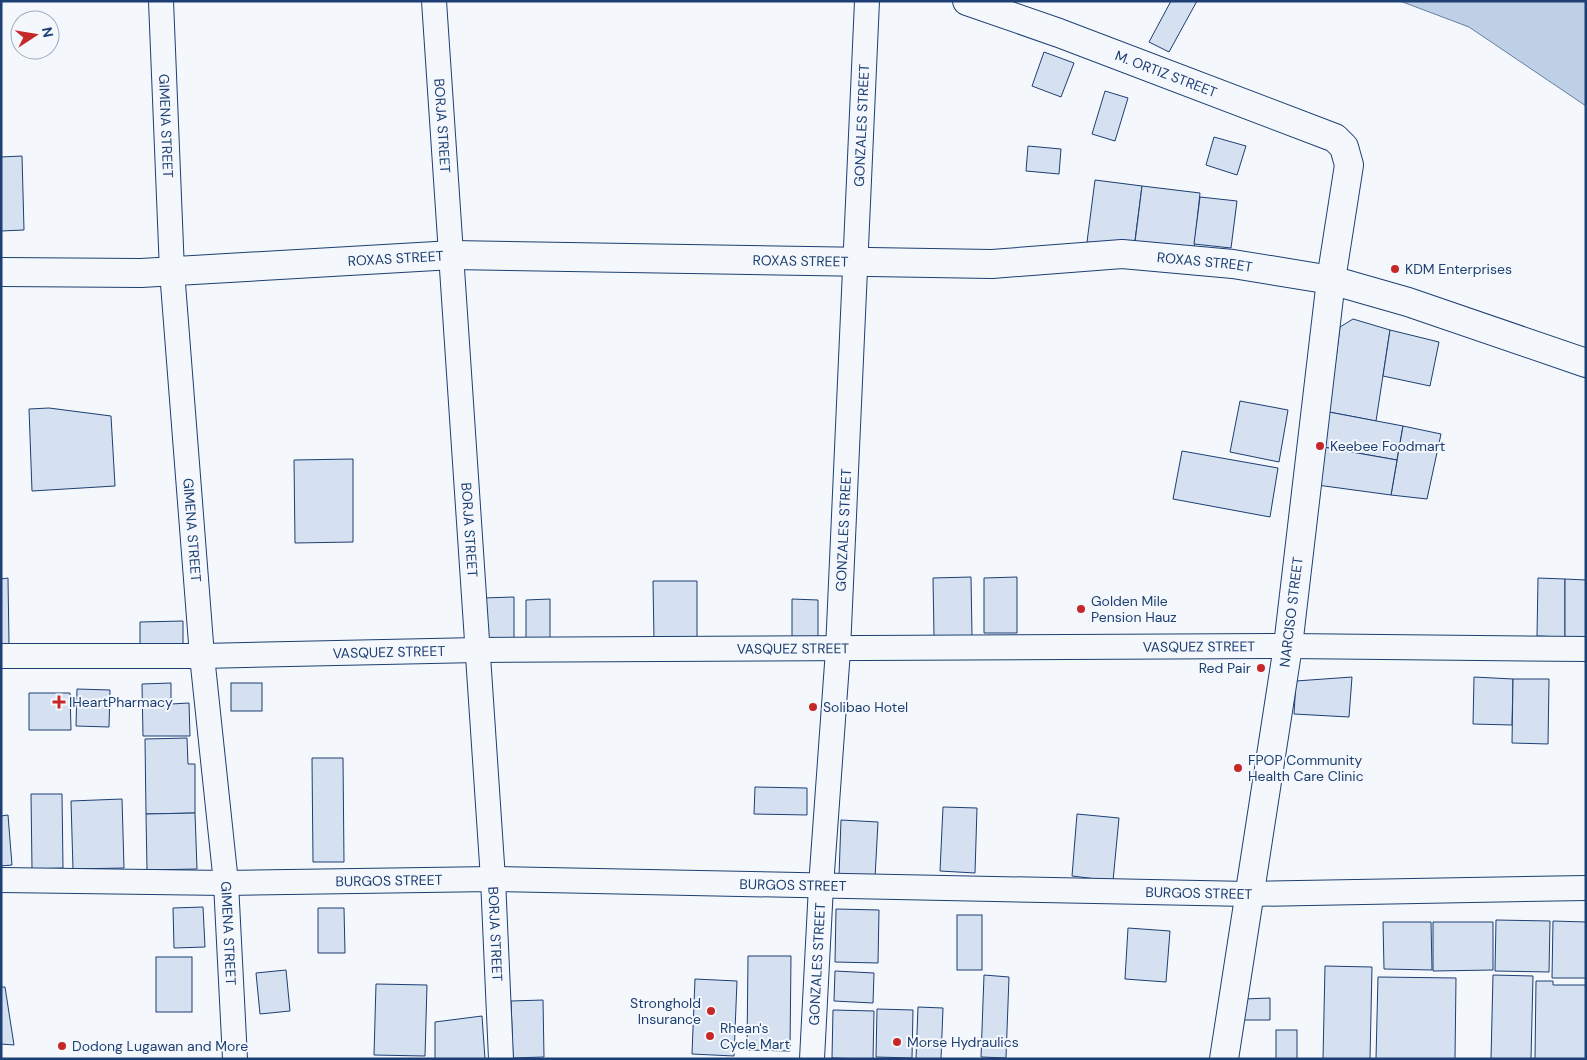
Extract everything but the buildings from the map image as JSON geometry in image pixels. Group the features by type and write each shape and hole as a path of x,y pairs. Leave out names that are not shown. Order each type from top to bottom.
{"street":[{"name":"GIMENA STREET","path":"161,1 172,271 202,656 226,883 234,1059"},
{"name":"BORJA STREET","path":"434,1 453,255 493,880 501,1059"},
{"name":"GONZALES STREET","path":"812,1059 821,886 838,650 867,1"},
{"name":"M. ORTIZ STREET","path":"967,1 1058,33 1335,138 1344,147 1349,165"},
{"name":"NARCISO STREET","path":"1224,1059 1288,646 1331,280 1349,165"},
{"name":"ROXAS STREET","path":"1,272 172,271 453,255 992,264 1122,254 1233,264 1331,280 1408,302 1586,363"},
{"name":"VASQUEZ STREET","path":"1,656 202,656 478,650 838,650 1288,646 1586,649"},
{"name":"BURGOS STREET","path":"1,880 226,883 493,880 1249,894 1586,888"}],"water":[{"path":"1400,1 1586,1 1586,106 1469,27"}],"place":[{"name":"KDM Enterprises","path":"1395,269"},
{"name":"Keebee Foodmart","path":"1320,446"},
{"name":"Golden Mile Pension Hauz","path":"1081,609"},
{"name":"Red Pair","path":"1261,668"},
{"name":"IHeartPharmacy","path":"59,702"},
{"name":"Solibao Hotel","path":"813,707"},
{"name":"FPOP Community Health Care Clinic","path":"1238,768"},
{"name":"Stronghold Insurance","path":"711,1011"},
{"name":"Rhean's Cycle Mart","path":"710,1036"},
{"name":"Morse Hydraulics","path":"897,1042"},
{"name":"Dodong Lugawan and More","path":"62,1046"}]}
